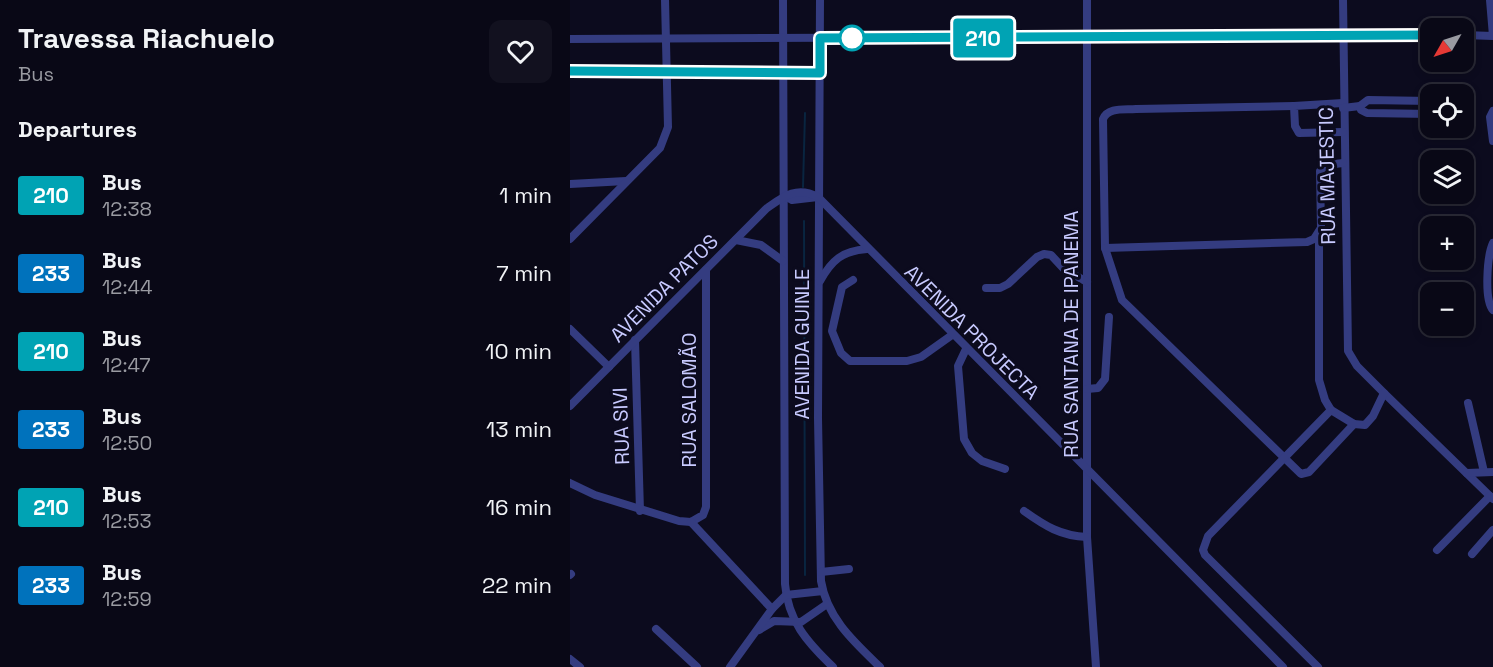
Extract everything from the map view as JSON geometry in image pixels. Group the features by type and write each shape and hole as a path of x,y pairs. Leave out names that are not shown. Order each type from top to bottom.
{"street":[{"path":"570,239 660,148 668,127 665,0"},
{"name":"AVENIDA GUINLE","path":"783,0 786,595 794,622 804,638 832,667"},
{"name":"AVENIDA GUINLE","path":"820,0 818,418 821,572 827,604 852,640 880,667"},
{"name":"RUA SANTANA DE IPANEMA","path":"1087,0 1087,537 1096,667"},
{"name":"RUA MAJESTIC","path":"1343,0 1343,163 1348,351 1357,366 1384,393"},
{"path":"1474,35 1493,36 1490,0"},
{"path":"570,39 1420,35"},
{"path":"570,71 820,73"},
{"path":"1354,424 1305,474 1284,460 1122,300 1105,248 1103,120 1105,114 1111,111 1136,109 1360,106 1368,100 1420,101"},
{"path":"1294,106 1294,126 1299,133 1343,132"},
{"path":"1360,106 1361,110 1367,113 1420,114"},
{"path":"1493,111 1490,117 1493,141"},
{"path":"1343,163 1326,165 1320,171 1319,380 1324,400 1331,410 1354,424 1369,423 1384,393 1492,498 1437,550"},
{"path":"570,184 626,181"},
{"path":"785,196 792,200 818,197"},
{"name":"AVENIDA PATOS","path":"570,406 767,208 785,196"},
{"name":"AVENIDA PROJECTA","path":"818,197 1283,667"},
{"path":"1105,248 1297,243 1307,242 1319,235"},
{"path":"736,240 761,245 783,261"},
{"path":"1493,243 1490,251 1488,300 1493,310"},
{"path":"819,282 834,260 853,250 867,249"},
{"path":"986,288 1000,288 1008,284 1037,257 1044,254 1051,255 1065,269 1088,282"},
{"name":"RUA SALOMÃO","path":"691,522 703,515 706,507 706,270"},
{"path":"853,280 842,287 832,331 841,353 850,361 907,361 921,357 952,335"},
{"path":"1087,389 1098,388 1105,379 1109,317"},
{"path":"570,329 609,367"},
{"name":"RUA SIVI","path":"635,340 640,511"},
{"path":"966,349 958,366 964,439 972,453 982,461 1005,469"},
{"path":"1467,473 1488,472 1468,403"},
{"path":"1318,667 1203,550 1208,536 1331,410"},
{"path":"570,483 595,495 640,511 691,522 772,609"},
{"path":"1024,510 1051,530 1070,537 1087,537"},
{"path":"1472,554 1493,530"},
{"path":"821,572 849,569"},
{"path":"730,667 772,609 786,595 823,591"},
{"path":"752,635 774,621 794,622 807,619 827,604"},
{"path":"656,629 697,667"},
{"path":"570,659 580,667"}],"waterway":[{"path":"803,187 805,113"},
{"path":"804,221 805,575"}],"bus line":[{"name":"210","path":"570,71 820,73 820,38 1420,35"}]}
